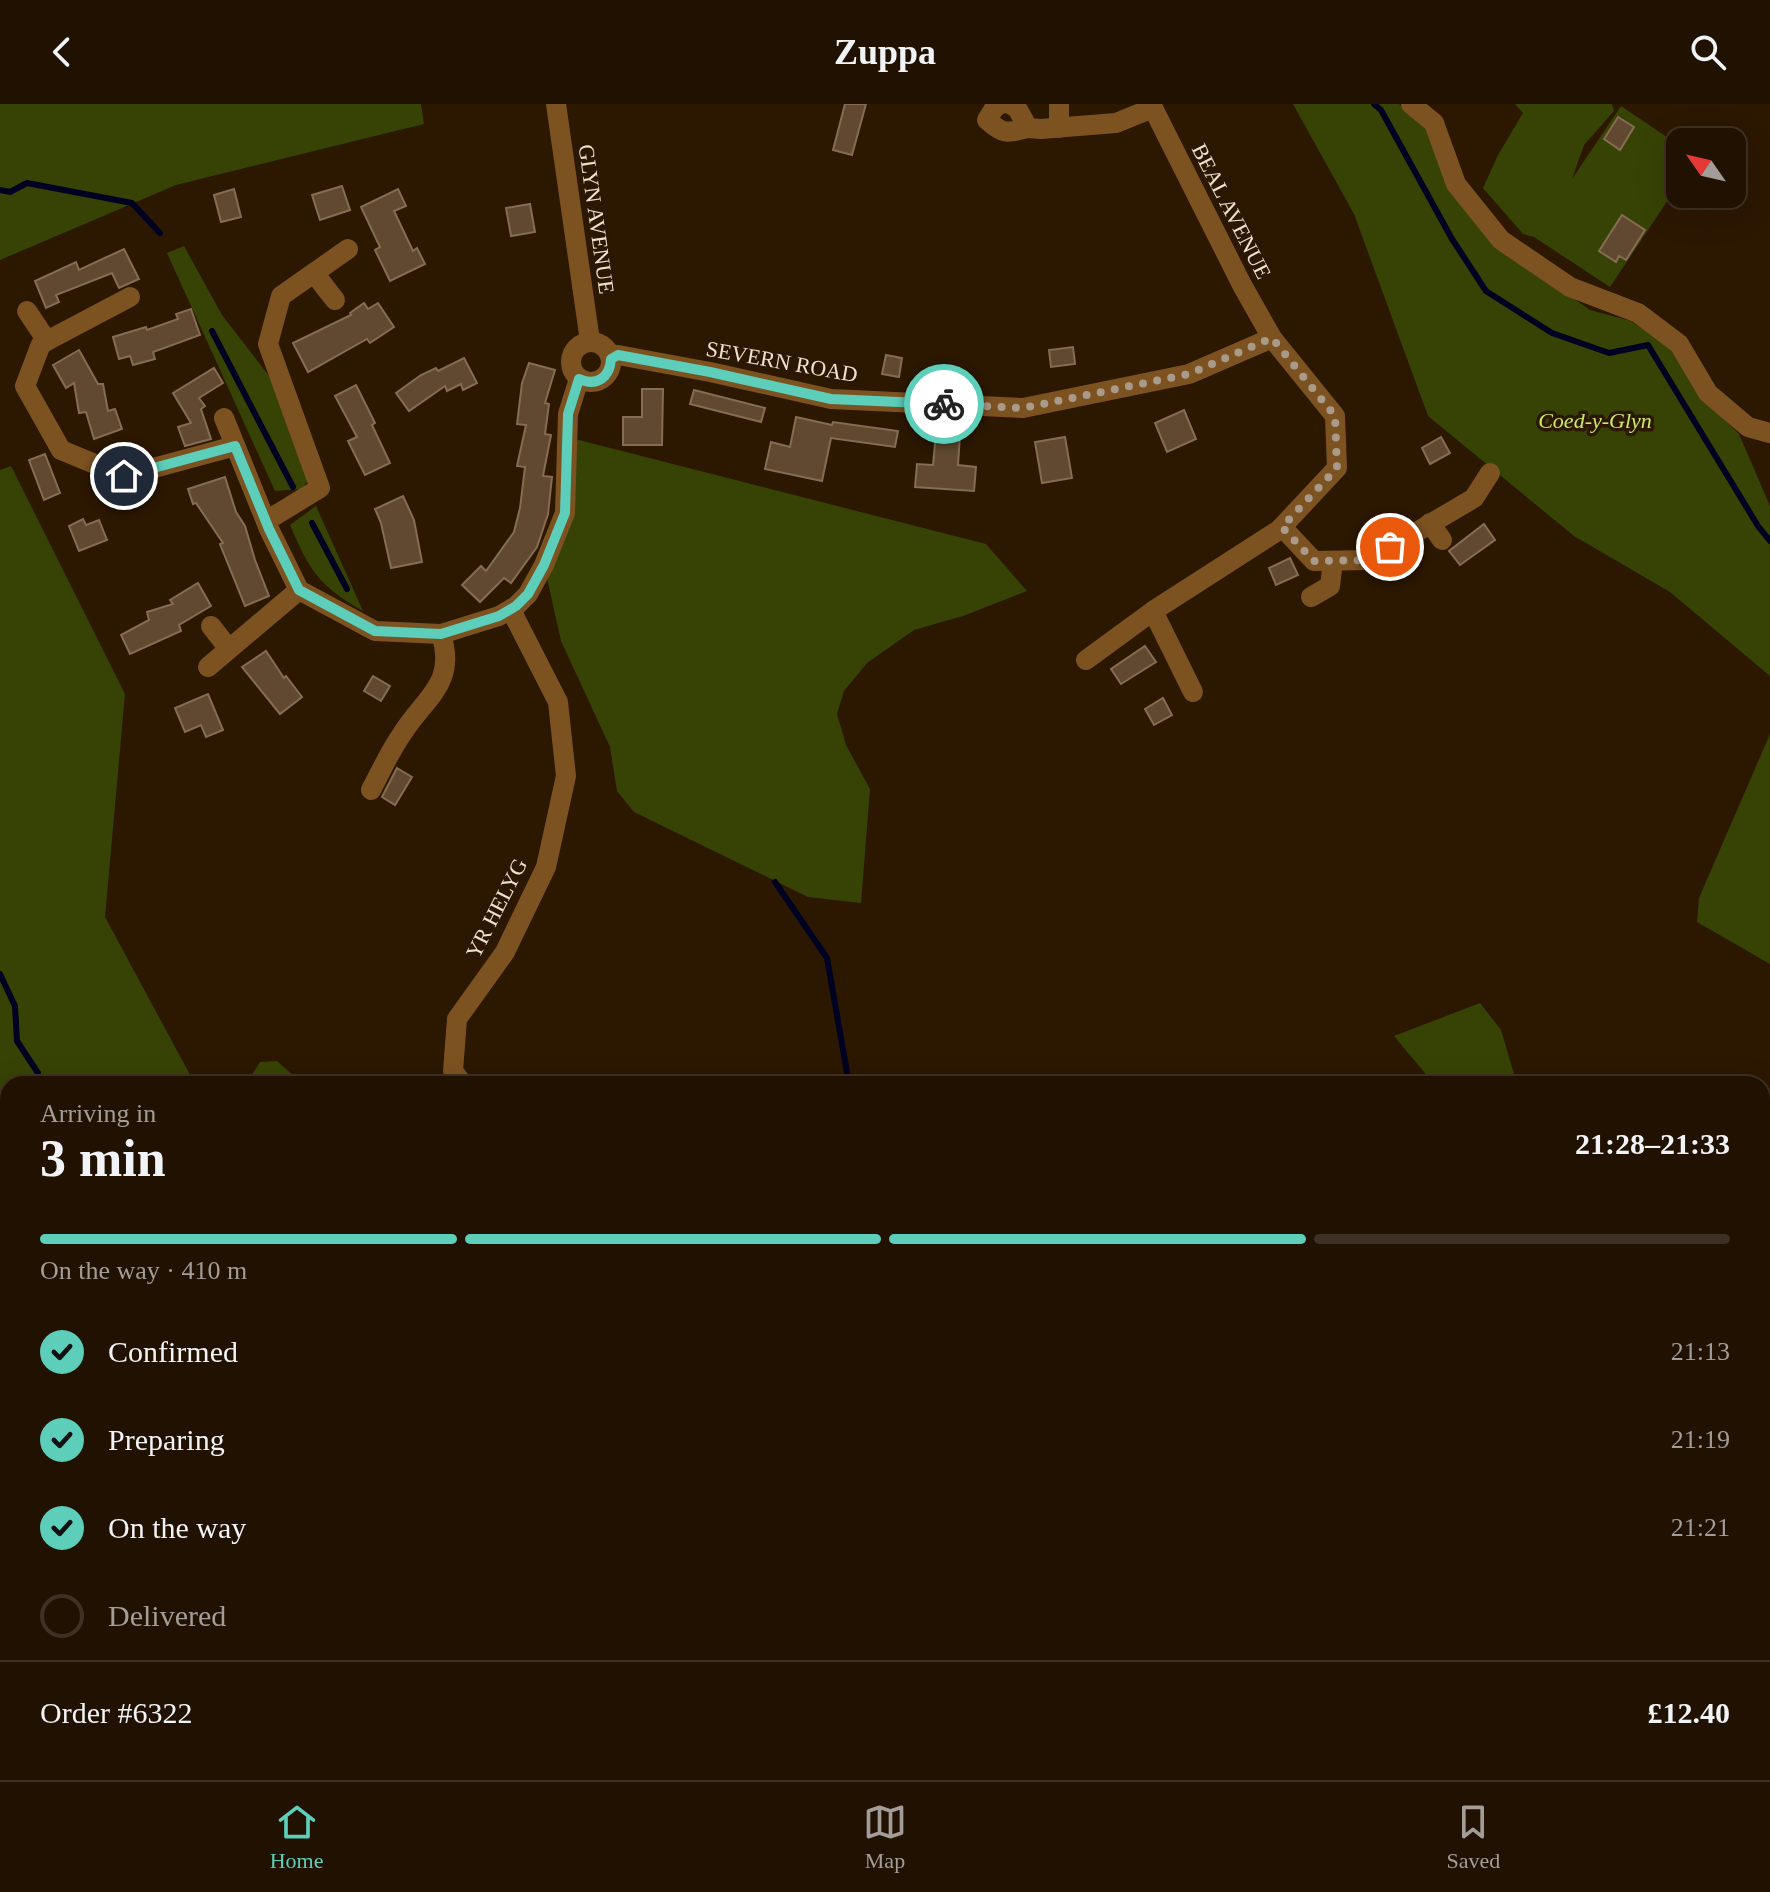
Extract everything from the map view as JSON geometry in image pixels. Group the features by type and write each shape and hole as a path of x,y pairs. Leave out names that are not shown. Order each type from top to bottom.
{"street":[{"name":"GLYN AVENUE","path":"556,104 590,341"},
{"path":"1001,104 995,107 987,120 1005,133 1028,128 1116,123 1152,106"},
{"path":"1010,104 1017,108 1028,128"},
{"path":"1059,104 1059,128"},
{"path":"1411,104 1434,123 1456,184 1501,240 1570,287 1638,313 1679,344 1708,393 1748,427 1770,433"},
{"name":"BEAL AVENUE","path":"1086,660 1153,611 1282,527 1337,468 1335,416 1272,338 1152,106"},
{"path":"266,521 320,488 268,344 281,296 348,249"},
{"path":"314,273 335,300"},
{"path":"130,297 41,344 25,386 61,450 124,476 235,446"},
{"path":"27,311 47,341"},
{"name":"SEVERN ROAD","path":"611,359 618,355 695,369 831,399 1023,408 1189,374 1272,338"},
{"path":"590,341 606,348 611,359 609,372 599,381 585,382 571,369 571,356 578,346 590,341"},
{"path":"224,418 266,521 299,590 375,631 441,634 511,610 528,594 544,565 565,513 568,414 579,379"},
{"path":"1282,527 1314,561 1369,560 1436,531 1474,498 1490,473"},
{"path":"1311,597 1330,586 1333,561"},
{"path":"208,667 299,590"},
{"name":"YR HELYG","path":"457,1076 453,1071 457,1019 505,952 546,867 566,776 558,702 511,610"},
{"path":"1153,611 1193,692"},
{"path":"211,626 229,649"},
{"path":"371,790 402,732 439,687 447,654 441,634"}],"green space":[{"path":"0,104 421,104 424,124 176,185 0,260"},
{"name":"Coed-y-Glyn","path":"1293,104 1399,104 1425,125 1495,244 1590,310 1631,321 1672,348 1699,394 1739,434 1770,506 1770,676 1670,592 1574,536 1428,416 1354,214"},
{"path":"1515,104 1612,104 1614,111 1584,145 1572,179 1621,106 1666,137 1666,203 1610,287 1534,237 1523,234 1483,188 1523,113"},
{"path":"184,246 222,315 273,381 309,479 302,489 275,491 167,253"},
{"path":"567,437 986,544 1027,591 963,616 914,630 867,663 844,691 837,714 846,745 870,789 861,903 808,897 634,812 617,791 610,747 561,641 544,565 565,513"},
{"path":"11,466 125,694 105,917 191,1076 0,1076 0,470"},
{"path":"316,506 363,611 317,576 297,541 290,525"},
{"path":"1770,734 1770,964 1697,922 1699,898"},
{"path":"1480,1003 1501,1030 1515,1076 1427,1076 1394,1036"},
{"path":"277,1061 294,1076 251,1076 260,1062"}],"building":[{"path":"845,104 866,104 852,155 833,150"},
{"path":"1618,117 1634,127 1620,150 1604,139"},
{"path":"342,186 350,210 320,220 312,195"},
{"path":"234,189 241,217 221,222 214,195"},
{"path":"398,189 406,206 394,211 413,251 417,248 425,264 390,281 375,250 380,247 361,207"},
{"path":"530,204 535,232 511,236 506,208"},
{"path":"1622,215 1645,230 1626,260 1619,256 1616,262 1599,251"},
{"path":"124,249 139,279 119,288 112,273 56,295 59,302 46,308 35,281 76,262 79,270"},
{"path":"364,303 368,309 378,303 394,327 370,343 367,339 308,372 293,343 351,315"},
{"path":"191,309 200,335 153,352 155,359 133,365 130,356 119,359 113,337 178,319 176,314"},
{"path":"1073,347 1075,364 1051,367 1049,350"},
{"path":"79,350 98,384 103,384 108,411 115,409 122,429 94,439 86,412 79,413 74,383 66,388 53,365"},
{"path":"886,355 902,358 899,377 882,374"},
{"path":"464,358 477,383 463,390 461,384 447,391 445,386 409,411 396,393 421,375 436,368 438,371"},
{"path":"529,363 555,370 545,403 549,404 545,434 551,435 543,476 552,477 548,514 537,547 511,583 504,578 480,602 462,585 481,566 486,571 514,532 525,467 517,466 526,425 517,424 522,383"},
{"path":"214,368 223,383 199,398 205,406 201,409 211,439 185,446 178,427 191,423 173,393"},
{"path":"356,385 390,463 365,475 348,441 357,437 335,396"},
{"path":"642,389 663,389 662,445 623,445 623,417 642,417"},
{"path":"694,390 765,408 761,422 690,404"},
{"path":"1184,410 1196,439 1167,452 1155,423"},
{"path":"796,417 832,425 833,422 898,431 895,447 831,438 822,481 765,469 771,442 790,447"},
{"path":"936,433 960,435 958,465 976,467 974,491 915,487 917,464 933,465"},
{"path":"1065,437 1072,478 1042,483 1035,442"},
{"path":"1441,437 1450,453 1430,464 1422,448"},
{"path":"45,454 60,493 44,500 29,460"},
{"path":"225,477 269,596 245,606 220,544 223,543 196,503 193,504 188,489"},
{"path":"403,496 414,520 422,562 391,568 375,509"},
{"path":"83,519 86,525 99,520 107,540 79,551 69,526"},
{"path":"1484,524 1495,540 1460,565 1449,551"},
{"path":"1290,558 1298,575 1276,585 1269,568"},
{"path":"198,583 211,606 179,625 181,631 130,654 121,635 149,620 147,612 173,604 170,600"},
{"path":"1145,646 1156,662 1121,684 1111,669"},
{"path":"266,651 284,678 286,676 302,697 280,714 242,667"},
{"path":"373,676 390,686 381,701 364,691"},
{"path":"208,694 223,730 206,737 201,725 185,732 175,708"},
{"path":"1163,698 1172,715 1154,725 1145,709"},
{"path":"397,768 412,777 395,805 382,797"}],"waterway":[{"path":"1374,104 1381,110 1452,239 1486,291 1552,333 1609,353 1648,345 1770,541"},
{"path":"0,190 10,192 27,183 132,203 160,233"},
{"path":"212,331 293,487"},
{"path":"312,523 347,589"},
{"path":"775,882 827,958 848,1076"},
{"path":"0,974 15,1006 17,1041 37,1076"}],"way so far":[{"path":"944,404 1023,408 1043,404 1189,374 1272,338 1335,416 1337,468 1282,527 1314,561 1369,560 1390,547"}],"route":[{"path":"124,476 235,446 269,529 299,590 375,631 441,634 499,616 528,594 544,565 565,513 568,414 579,379 599,381 609,372 611,359 618,355 831,399 944,404"}]}
